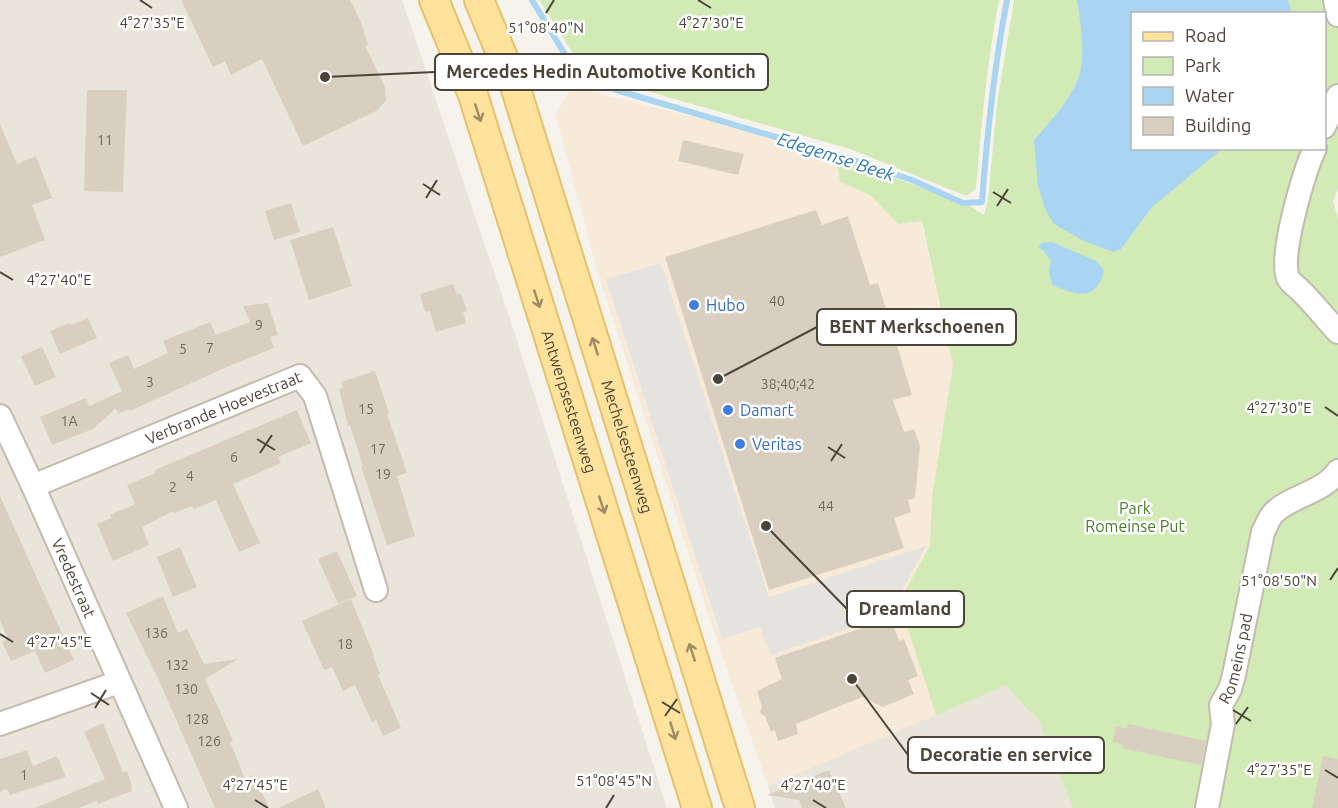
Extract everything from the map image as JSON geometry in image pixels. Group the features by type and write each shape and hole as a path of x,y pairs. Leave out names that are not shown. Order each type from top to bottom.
{"main road":[{"name":"Antwerpsesteenweg","path":"434,0 473,95 697,808"},
{"name":"Mechelsesteenweg","path":"479,0 515,86 740,808"}],"street":[{"path":"1335,0 1338,15"},
{"path":"1326,123 1338,96"},
{"path":"1314,150 1306,169 1292,228 1286,267 1289,280 1338,332"},
{"name":"Verbrande Hoevestraat","path":"33,486 300,375 315,396 376,590"},
{"name":"Vredestraat","path":"0,417 7,450 33,486 176,808"},
{"name":"Romeins pad","path":"1207,808 1223,724 1221,705 1230,689 1234,675 1263,532 1272,515 1313,491 1338,471"},
{"path":"0,724 119,682"}],"shaded area":[{"path":"0,0 402,0 511,322 667,808 0,808"},
{"path":"571,87 711,121 836,156 840,182 870,195 898,224 921,221 953,365 932,497 930,546 899,602 936,715 768,786 712,626 596,266 556,115"},
{"path":"661,263 769,597 926,546 889,614 771,655 760,627 722,639 606,279"},
{"path":"1006,684 1025,707 1038,717 1073,808 775,808 768,786"}],"green space":[{"path":"539,0 999,0 985,94 976,189 966,196 850,149 619,83 579,63"},
{"name":"Park Romeinse Put","path":"1014,0 1338,0 1338,188 1333,201 1338,218 1338,808 1073,808 1038,718 1006,685 936,715 899,602 930,546 932,497 953,365 922,221 898,224 870,195 840,182 836,156 968,205 984,215 988,201 997,104"}],"water":[{"path":"1077,0 1288,0 1292,12 1131,12 1131,150 1221,150 1152,207 1121,249 1113,252 1082,240 1054,224 1046,211 1038,186 1034,140 1056,115 1070,95 1078,78 1082,56"},
{"path":"1052,242 1096,261 1104,270 1096,288 1084,294 1069,292 1052,285 1049,271 1051,261 1038,247 1042,243"}],"building":[{"path":"181,0 350,0 361,22 368,45 365,46 385,87 386,100 378,110 303,146 262,59 231,75 225,61 213,67"},
{"path":"87,90 127,90 123,192 84,191"},
{"path":"0,124 17,164 36,156 52,198 32,205 45,240 0,257"},
{"path":"683,140 744,154 738,175 678,161"},
{"path":"291,203 300,232 274,240 265,211"},
{"path":"816,210 822,225 848,216 870,285 878,283 912,395 893,400 904,432 914,429 920,446 915,498 908,500 911,512 894,518 904,548 769,590 665,257"},
{"path":"333,227 352,286 309,300 290,240"},
{"path":"453,284 457,295 461,294 467,311 463,312 466,323 436,332 430,311 425,312 420,294"},
{"path":"268,303 278,335 270,337 274,348 130,411 129,409 118,414 116,408 93,429 52,445 40,417 86,398 89,406 122,391 109,363 128,355 134,369 168,353 163,341 210,322 216,335 250,322 243,306"},
{"path":"88,318 97,338 60,354 50,331"},
{"path":"42,347 56,377 35,386 21,356"},
{"path":"375,371 407,473 397,476 415,536 387,545 350,425 348,426 339,389 343,388 341,382"},
{"path":"297,410 311,443 278,457 281,463 233,484 260,543 239,552 216,500 194,509 192,506 174,513 173,511 142,527 149,545 113,561 97,524 111,518 110,515 135,504 127,485 156,473 155,470"},
{"path":"0,496 74,660 45,673 35,651 11,661 2,642 8,639 0,620"},
{"path":"180,547 197,587 173,597 157,557"},
{"path":"337,551 357,596 338,604 318,559"},
{"path":"163,596 178,633 187,629 204,664 238,659 205,679 233,740 230,742 245,779 254,775 269,808 215,808 160,683 126,613"},
{"path":"351,599 374,656 380,674 378,675 401,728 383,736 376,720 372,722 355,685 343,691 332,667 324,670 302,621"},
{"path":"891,618 899,641 904,639 918,676 908,680 914,694 883,707 862,697 796,724 798,734 778,741 775,730 771,732 765,716 760,713 762,707 757,691 782,679 775,658"},
{"path":"103,723 123,772 127,771 132,791 98,804 97,801 79,808 35,808 105,779 84,732"},
{"path":"1128,724 1206,741 1201,765 1122,748 1123,745 1113,742 1116,726 1127,729"},
{"path":"27,750 33,766 57,756 66,777 10,795 7,789 0,792 0,759"},
{"path":"1323,756 1338,759 1338,808 1312,808"},
{"path":"829,770 846,808 802,808 799,800 767,795"},
{"path":"318,789 326,808 278,808"}],"waterway":[{"name":"Edegemse Beek","path":"532,0 572,66 581,76 616,90 847,158 912,180 963,203 982,202 991,101 1007,0"}],"place":[{"name":"Mercedes Hedin Automotive Kontich","path":"325,77"},
{"name":"Hubo","path":"694,305"},
{"name":"BENT Merkschoenen","path":"718,379"},
{"name":"Damart","path":"728,410"},
{"name":"Veritas","path":"740,444"},
{"name":"Dreamland","path":"766,526"},
{"name":"Decoratie en service","path":"852,679"}]}
